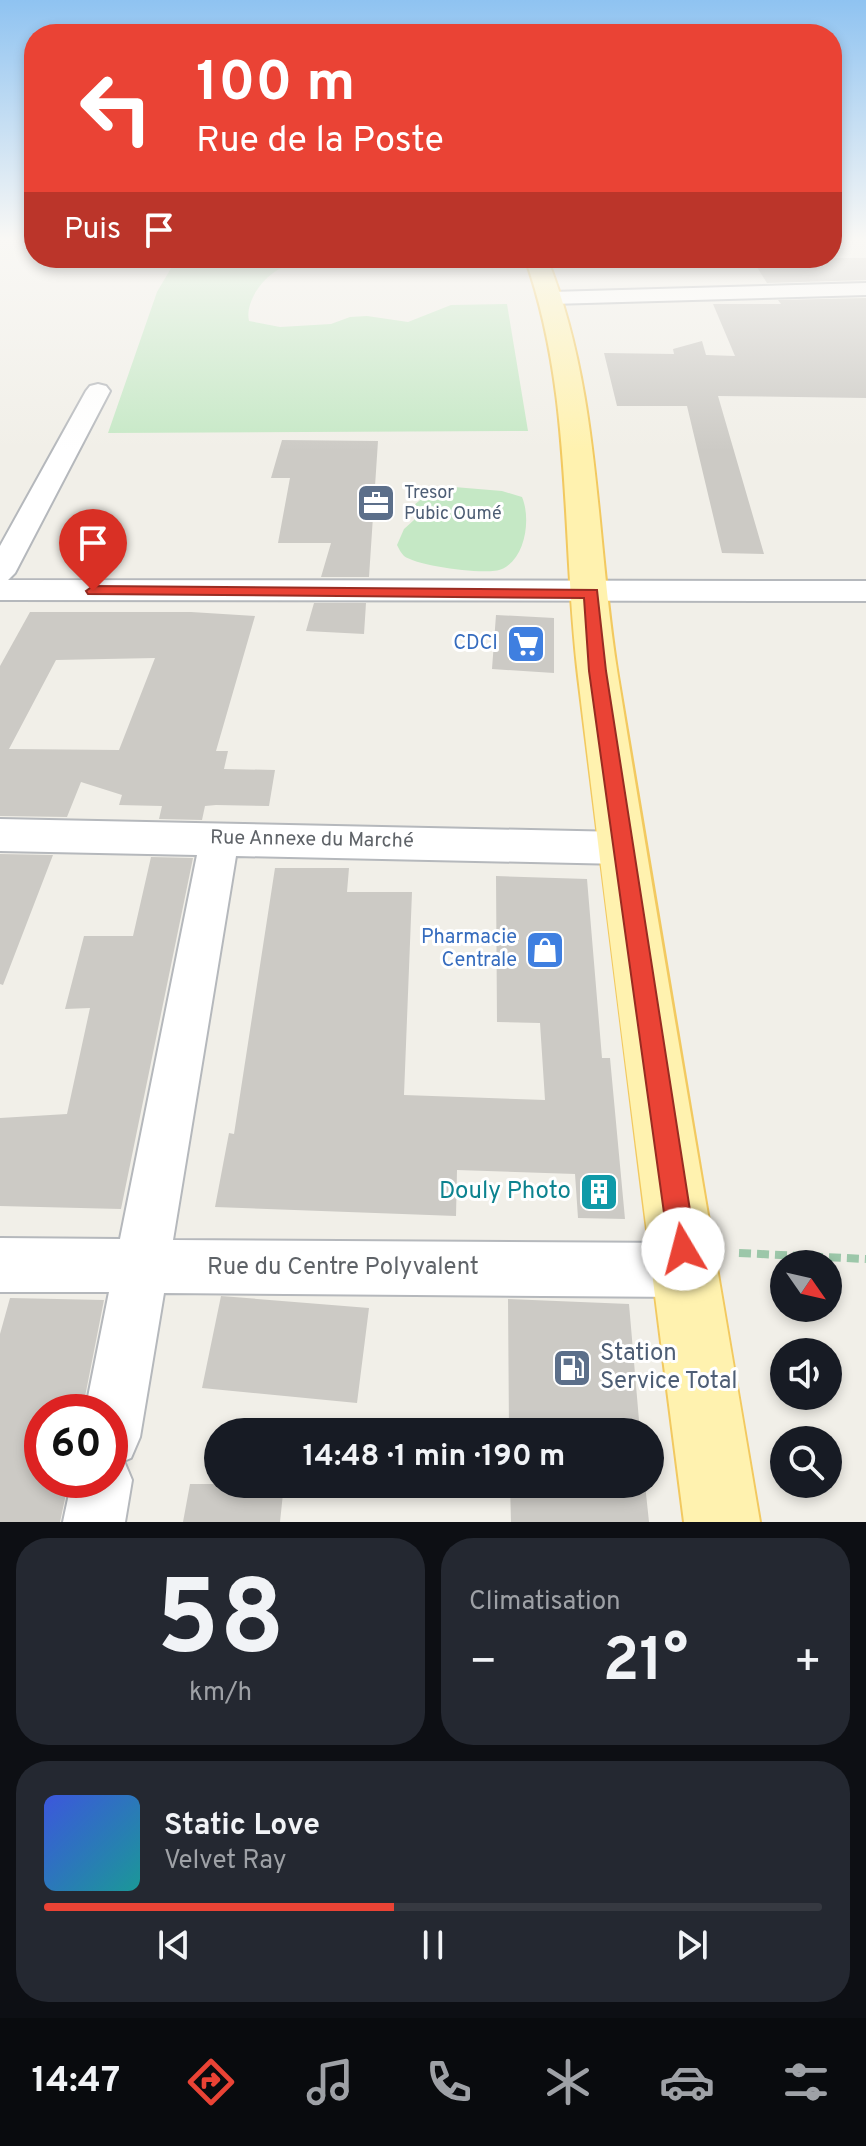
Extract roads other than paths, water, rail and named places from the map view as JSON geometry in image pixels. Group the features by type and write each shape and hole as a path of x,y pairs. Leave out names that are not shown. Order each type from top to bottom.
{"main road":[{"path":"552,308 565,353 578,438 597,671 722,1522"}],"street":[{"path":"0,573 98,391"},
{"path":"0,590 866,591"},
{"name":"Rue Annexe du Marché","path":"0,835 623,848"},
{"path":"118,1394 220,838"},
{"name":"Rue du Centre Polyvalent","path":"0,1265 686,1270"},
{"path":"94,1522 99,1498"}],"place":[{"name":"Tresor Pubic Oumé","path":"376,503"},
{"name":"CDCI","path":"526,644"},
{"name":"Pharmacie Centrale","path":"545,950"},
{"name":"Douly Photo","path":"599,1192"},
{"name":"Station Service Total","path":"572,1368"}]}
